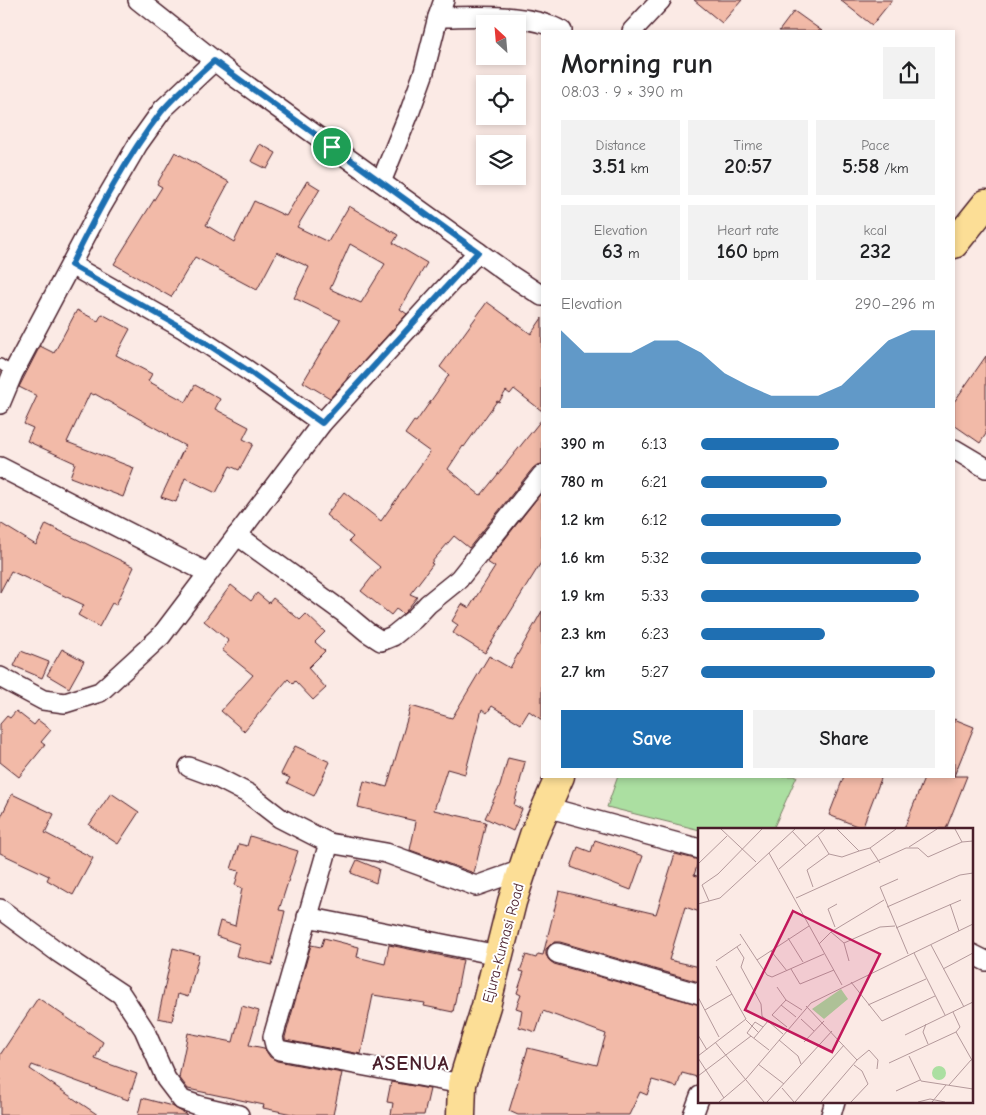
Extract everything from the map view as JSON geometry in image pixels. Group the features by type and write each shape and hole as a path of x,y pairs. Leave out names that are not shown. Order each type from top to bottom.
{"main road":[{"path":"955,243 986,204"},
{"name":"Ejura-Kumasi Road","path":"461,1115 462,1084 486,1006 512,902 534,834 559,778"}],"street":[{"path":"138,0 214,61 541,295"},
{"path":"633,30 660,0"},
{"path":"381,182 424,72 441,8 514,18 553,26 560,30"},
{"path":"0,404 6,368 71,265 100,209 138,144 163,109 214,61"},
{"path":"0,677 43,700 65,703 100,692 161,636 322,423 478,252"},
{"path":"71,265 184,329 247,370 322,423"},
{"path":"955,450 986,468"},
{"path":"0,467 208,573"},
{"path":"237,535 380,641 393,636 414,620 428,604 459,579 541,476"},
{"path":"189,767 216,777 249,794 280,818 329,843 386,854 476,886 524,869"},
{"path":"546,807 698,848"},
{"path":"329,843 273,1037 275,1044 279,1050 462,1084"},
{"path":"0,908 58,952 121,994 144,1029 166,1079 182,1100 239,1115"},
{"path":"307,917 498,955"},
{"path":"557,953 698,993"},
{"path":"974,955 986,961"},
{"path":"693,1115 698,1101"},
{"path":"831,1115 835,1102"}],"green space":[{"path":"617,778 796,778 773,828 698,828 698,830 607,807"}],"building":[{"path":"694,0 742,0 722,23"},
{"path":"840,0 892,0 872,25"},
{"path":"794,11 821,30 780,30"},
{"path":"260,144 276,153 267,169 251,161"},
{"path":"175,152 229,182 206,225 234,242 254,201 286,216 307,181 320,189 297,227 328,242 349,206 398,235 393,243 427,263 400,309 407,314 352,374 350,373 330,398 303,382 340,320 294,298 309,267 277,252 257,290 195,257 171,297 114,264 162,187 157,184","holes":["350,244 385,264 361,303 330,289"]},
{"path":"487,302 531,334 541,319 541,410 514,389 510,394 506,391 463,446 448,469 480,495 482,494 541,420 541,464 533,468 469,548 454,536 431,563 433,564 410,594 417,597 406,611 403,614 396,609 391,615 361,591 380,567 349,541 353,537 326,515 344,492 381,521 430,452 405,434 414,421 416,422 449,375 440,367"},
{"path":"77,310 98,321 102,314 130,329 116,355 152,374 148,381 186,402 195,385 220,399 215,409 249,427 243,439 253,444 239,470 230,466 216,493 185,478 176,502 161,497 185,446 95,394 90,393 67,442 134,468 123,497 70,477 75,463 27,441 33,428 24,424 37,396 19,387 40,346 54,353"},
{"path":"986,356 986,434 980,443 955,426 955,401"},
{"path":"541,493 541,563 485,653 453,633 458,625 452,621 462,604 469,608 495,567 487,562"},
{"path":"0,523 36,545 46,524 134,567 116,605 112,603 99,627 78,615 84,605 11,571 0,592"},
{"path":"231,585 251,601 257,593 269,603 273,598 300,620 306,614 325,632 315,642 325,651 308,668 326,688 313,700 295,681 293,684 288,679 244,731 221,711 253,675 222,650 229,641 204,621"},
{"path":"541,613 541,719 529,711 521,724 492,706 487,713 482,709 465,774 447,769 434,810 486,822 474,873 410,850 415,821 358,807 364,781 387,787 411,706 452,718 489,656 510,668"},
{"path":"62,649 84,661 69,688 47,675"},
{"path":"21,651 49,662 42,678 14,666"},
{"path":"16,711 34,725 38,720 51,730 41,742 45,745 19,777 0,762 0,724 7,716 10,718"},
{"path":"955,719 974,727 955,774"},
{"path":"295,746 330,762 314,796 287,783 290,778 281,774"},
{"path":"508,758 525,762 514,805 522,809 513,831 485,818 500,786"},
{"path":"967,776 946,828 904,828 924,778"},
{"path":"843,778 881,778 862,828 829,815"},
{"path":"111,793 139,812 118,844 89,825"},
{"path":"12,794 54,814 45,833 93,858 73,895 47,880 49,876 0,853 0,819"},
{"path":"250,836 298,851 279,910 285,911 272,965 236,956 239,944 216,936 220,921 235,926 242,888 235,885 239,871 231,869 239,844 247,846"},
{"path":"595,840 643,856 631,890 571,867 578,847 591,852"},
{"path":"675,854 698,860 694,875 698,876 698,911 685,907 669,960 698,967 698,982 560,942 550,945 546,949 546,955 554,964 698,1004 697,1077 682,1073 677,1087 652,1080 647,1095 640,1092 629,1115 518,1115 509,1111 528,1048 597,1065 606,1034 543,1011 536,1032 519,1027 522,1010 516,1008 521,995 517,993 524,972 520,971 526,955 536,958 538,954 543,955 559,891 656,914"},
{"path":"357,860 379,869 376,883 351,873"},
{"path":"324,938 359,947 357,957 385,964 389,945 463,960 453,1012 424,1006 425,1003 373,995 361,1054 285,1040 311,945 321,947"},
{"path":"173,948 199,955 188,997 178,994 172,1021 158,1018"},
{"path":"38,998 103,1042 95,1059 137,1074 128,1100 32,1065 30,1069 98,1115 0,1115 0,1055"},
{"path":"242,1006 259,1011 249,1045 264,1048 270,1057 277,1061 342,1073 333,1115 297,1115 263,1108 264,1105 188,1089 179,1077 188,1033 233,1042"},
{"path":"391,1082 430,1089 424,1115 391,1115 393,1103 387,1102"},
{"path":"142,1098 172,1106 187,1115 138,1115"}],"district":[{"name":"ASENUA","path":"411,1063"}],"route":[{"path":"214,61 332,147 478,252 322,423 247,370 184,329 71,265 100,209 138,144 163,109 214,61"}]}
